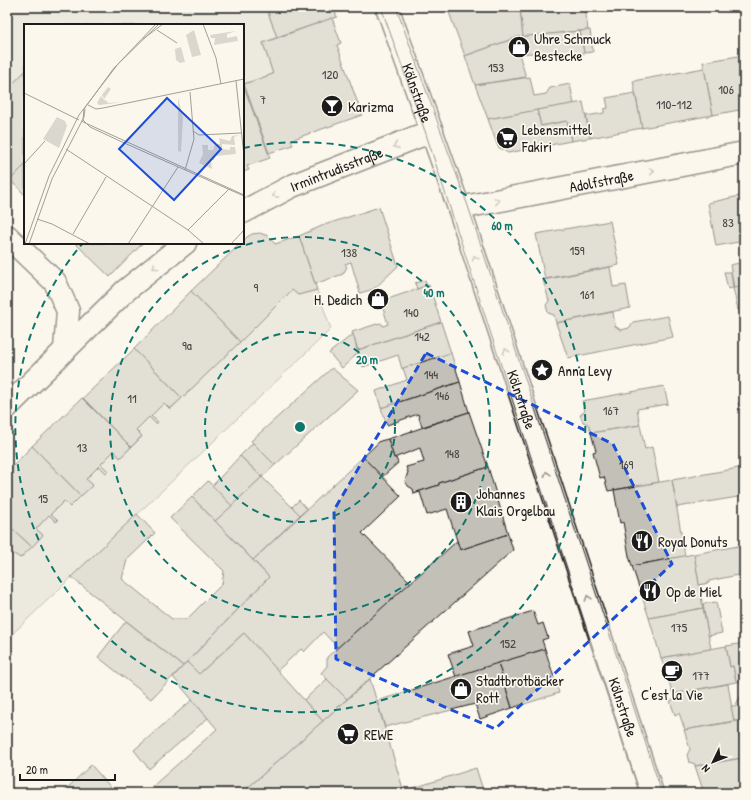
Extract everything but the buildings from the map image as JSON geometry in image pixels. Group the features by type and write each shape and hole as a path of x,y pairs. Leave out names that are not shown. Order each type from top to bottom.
{"street":[{"name":"Kölnstraße","path":"387,7 459,208 652,793"},
{"name":"Irmintrudisstraße","path":"244,211 292,186 432,131"},
{"name":"Adolfstraße","path":"459,208 744,153"},
{"path":"7,236 55,282 68,311 65,349"},
{"path":"7,406 124,291 184,244"}],"highlighted area":[{"path":"426,353 613,444 672,564 495,729 336,659 334,510"}],"shaded area":[{"path":"7,7 266,7 277,37 263,43 273,74 244,84 244,24 24,24 24,72 11,86 7,82"},
{"path":"292,290 298,295 317,290 331,329 7,639 7,560 13,553 21,558 43,535 36,529 49,515 57,522 58,520 51,514 64,501 70,507 92,485 86,479 99,466 107,472 108,471 101,464 114,451 120,458 142,437 136,430 149,417 156,424 157,422 151,416 164,403 171,409"}],"tram line":[{"path":"381,7 426,134 640,793"},
{"path":"396,7 468,206 662,793"}],"place":[{"name":"Uhre Schmuck Bestecke","path":"519,47"},
{"name":"Karizma","path":"332,106"},
{"name":"Lebensmittel Fakiri","path":"507,138"},
{"name":"H. Dedich","path":"378,299"},
{"name":"Anna Levy","path":"542,370"},
{"name":"Johannes Klais Orgelbau","path":"461,502"},
{"name":"Royal Donuts","path":"642,541"},
{"name":"Op de Miel","path":"650,591"},
{"name":"C'est la Vie","path":"672,671"},
{"name":"Stadtbrotbäcker Rott","path":"461,689"},
{"name":"REWE","path":"348,734"}]}
